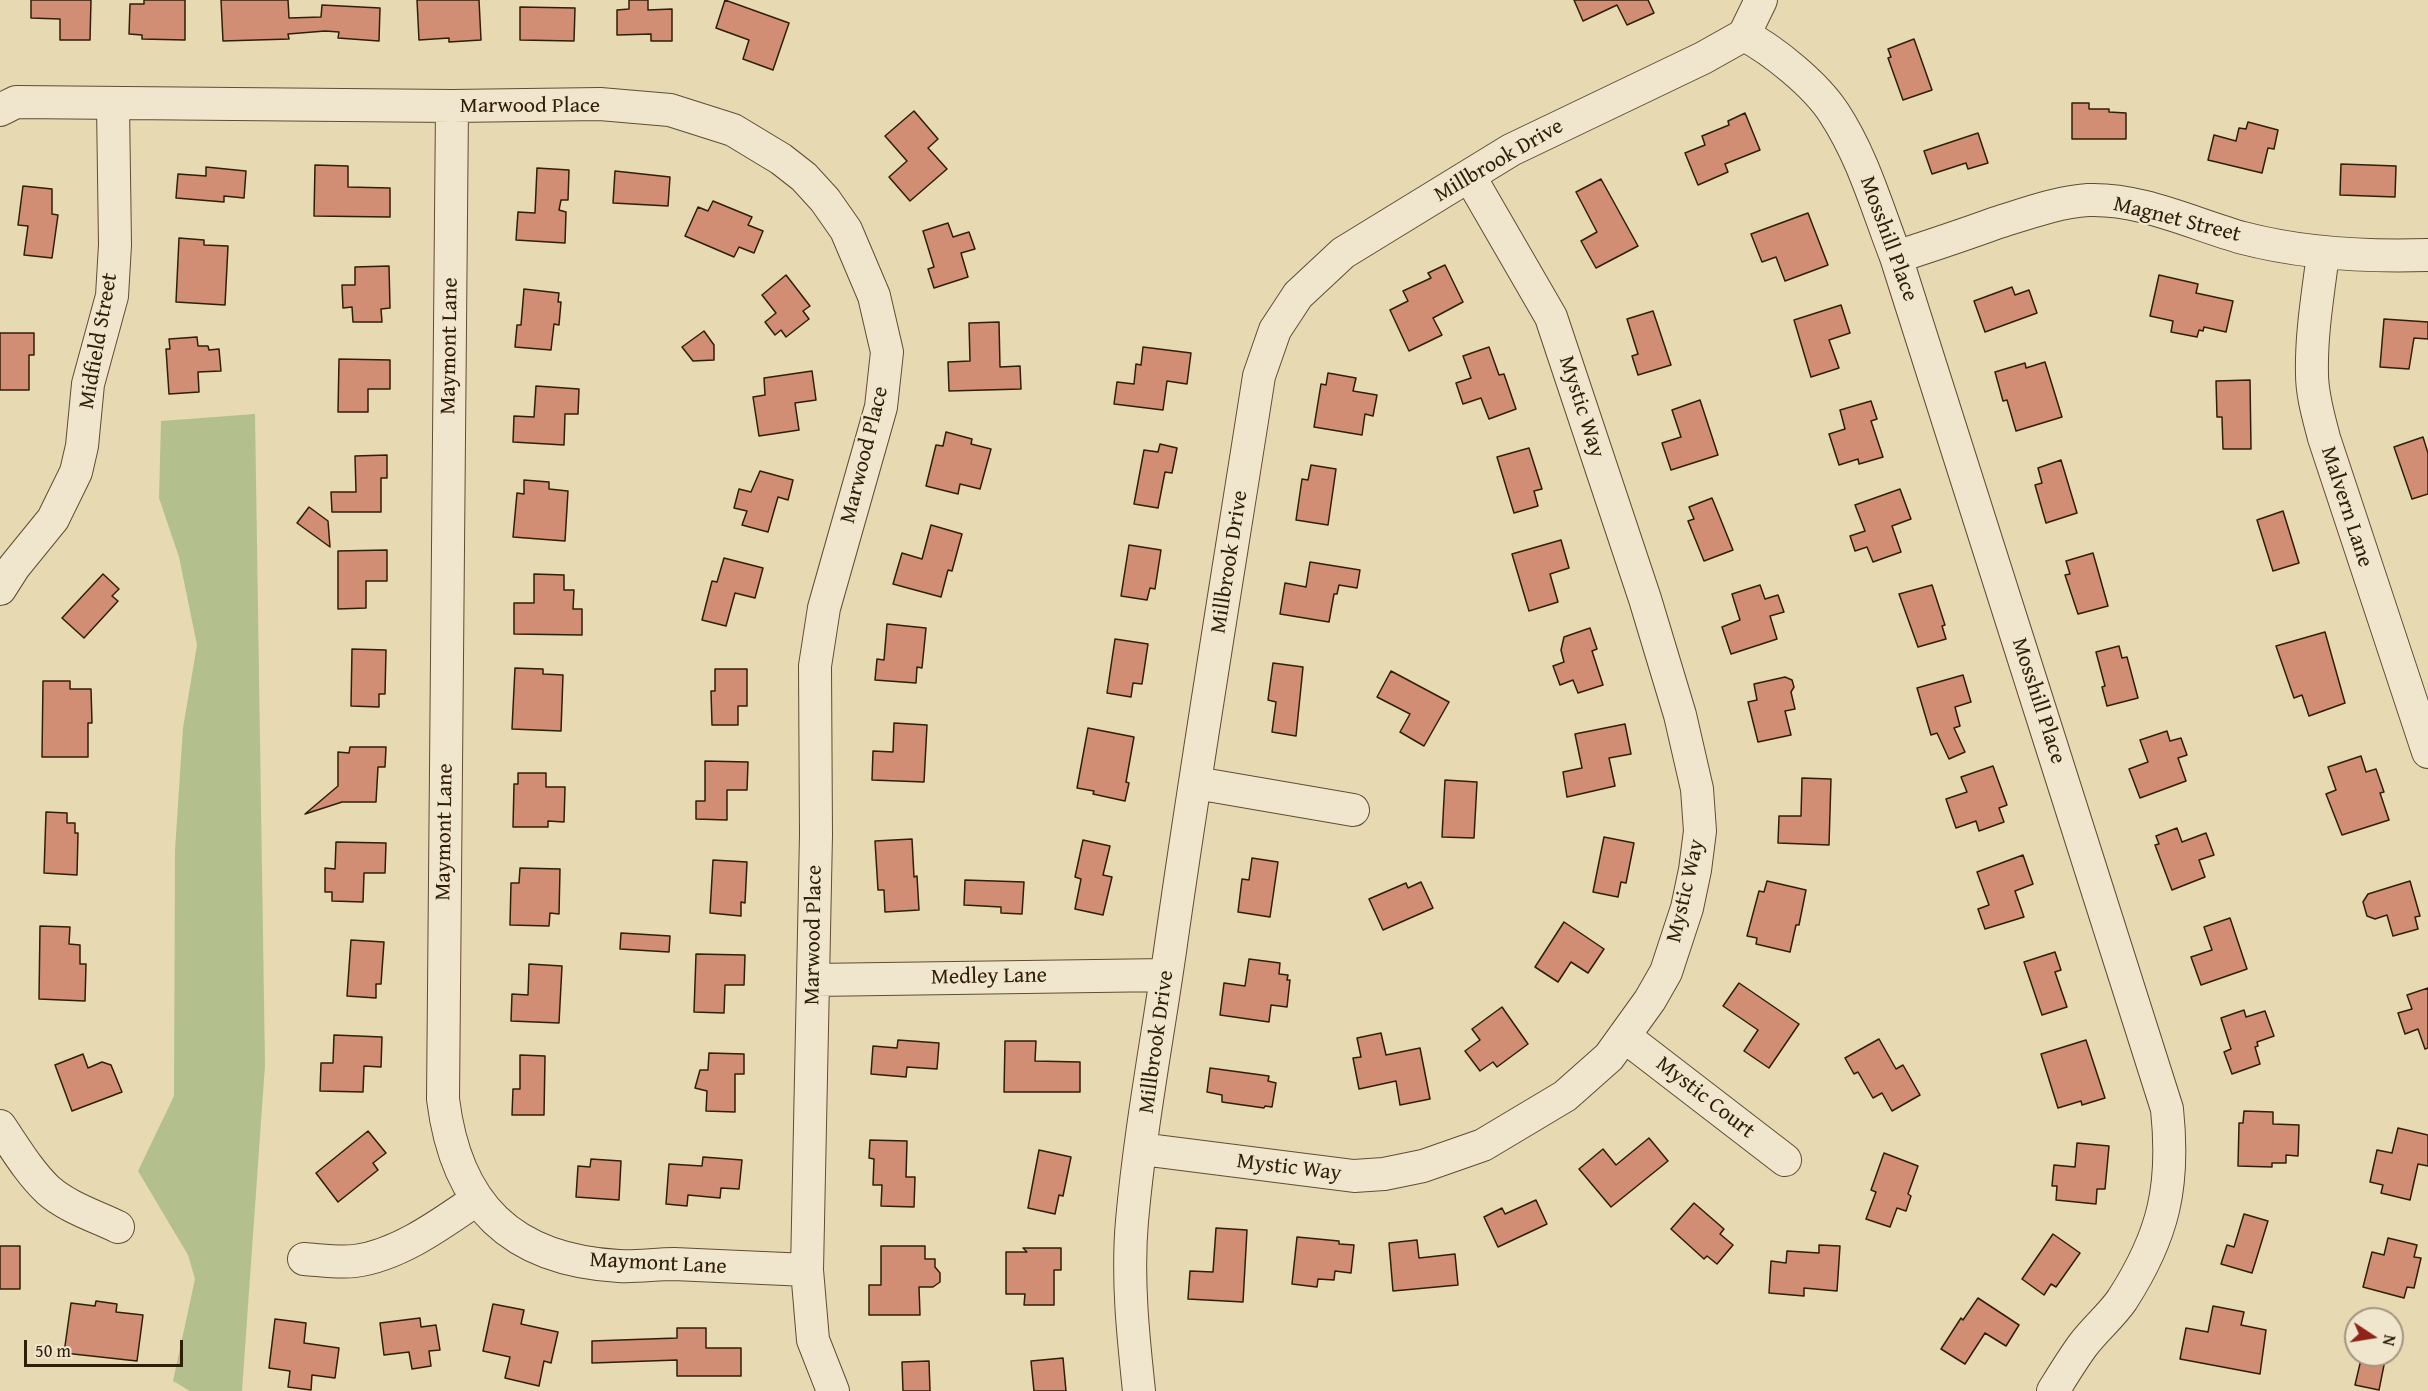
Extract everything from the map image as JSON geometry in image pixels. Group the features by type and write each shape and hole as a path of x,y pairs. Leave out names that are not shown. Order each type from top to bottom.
{"street":[{"path":"1744,35 1761,0"},
{"name":"Millbrook Drive","path":"1139,1391 1131,1309 1131,1262 1132,1222 1141,1149 1259,376 1275,330 1298,295 1343,253 1511,150 1703,58 1744,35"},
{"name":"Mosshill Place","path":"1744,35 1763,45 1833,111 1850,140 1869,183 1896,257 2167,1109 2171,1148 2169,1183 2163,1217 2153,1246 2121,1302 2084,1344 2053,1391"},
{"name":"Marwood Place","path":"0,110 16,102 113,105 600,104 670,111 733,130 781,159 804,177 825,200 846,230 874,296 887,352 885,380 872,441 824,608 814,666 816,835 807,1270 813,1340 833,1391"},
{"name":"Midfield Street","path":"0,590 14,567 53,519 76,472 82,446 88,384 112,296 115,245 113,105"},
{"name":"Maymont Lane","path":"452,106 443,1099 447,1129 457,1163 476,1200 525,1244 562,1258 620,1266 671,1264 807,1270"},
{"name":"Mystic Way","path":"1141,1149 1354,1176 1384,1174 1423,1166 1483,1145 1565,1096 1609,1057 1650,1000 1666,972 1687,908 1700,831 1697,789 1680,715 1641,588 1551,317 1470,177"},
{"name":"Magnet Street","path":"1896,257 2021,215 2052,206 2089,200 2130,204 2245,238 2323,254 2376,257 2428,255"},
{"name":"Malvern Lane","path":"2323,254 2315,314 2312,376 2317,408 2324,438 2428,752"},
{"path":"1196,783 1353,810"},
{"name":"Medley Lane","path":"813,980 1166,975"},
{"name":"Mystic Court","path":"1624,1036 1785,1160"},
{"path":"0,1126 48,1190 65,1202 118,1227"},
{"path":"304,1259 355,1261 394,1249 425,1235 476,1200"}],"green space":[{"path":"255,414 265,1065 242,1391 190,1391 173,1381 195,1279 188,1255 138,1171 174,1096 175,850 183,728 197,645 179,557 159,498 161,421"}],"building":[{"path":"31,0 91,0 90,40 60,40 60,19 31,18"},
{"path":"144,0 185,0 185,40 142,39 142,35 129,34 130,4 144,4"},
{"path":"221,0 288,0 289,18 321,17 322,5 380,8 379,41 338,38 339,32 325,31 288,34 289,39 223,41"},
{"path":"417,0 479,0 481,40 449,42 449,38 419,40"},
{"path":"629,0 648,0 648,10 672,9 672,41 651,41 651,34 617,35 617,10 629,9"},
{"path":"725,0 789,23 773,70 743,59 749,40 716,28"},
{"path":"1574,0 1648,0 1654,13 1627,25 1617,5 1583,21"},
{"path":"520,7 575,8 574,41 520,40"},
{"path":"1914,39 1932,90 1903,100 1888,58 1891,57 1888,49"},
{"path":"2072,103 2089,103 2089,109 2109,109 2109,112 2126,113 2126,139 2072,139"},
{"path":"914,111 938,139 928,148 947,169 910,201 889,177 907,161 885,136"},
{"path":"1745,113 1760,150 1725,164 1728,172 1698,185 1685,153 1705,145 1702,136 1729,125 1728,121"},
{"path":"2248,122 2278,130 2274,149 2268,148 2262,173 2208,160 2214,135 2236,141 2239,128 2246,129"},
{"path":"1978,133 1988,163 1968,169 1966,163 1932,174 1924,151"},
{"path":"2341,164 2396,166 2395,197 2340,195"},
{"path":"315,165 348,166 348,187 390,188 390,217 314,216"},
{"path":"206,167 246,171 244,198 224,196 224,202 176,198 178,174 206,176"},
{"path":"537,168 569,170 568,200 561,200 559,210 566,212 565,243 516,240 518,212 535,213"},
{"path":"615,171 670,177 668,206 613,203"},
{"path":"1601,179 1638,246 1596,268 1581,241 1597,232 1576,192"},
{"path":"23,186 52,189 52,214 58,215 52,258 24,255 28,226 18,225"},
{"path":"713,201 752,217 748,225 763,231 754,253 739,247 734,257 685,236 698,207 708,211"},
{"path":"1808,213 1828,265 1785,281 1776,257 1762,262 1751,234"},
{"path":"948,223 953,237 969,232 975,249 961,253 968,277 934,288 928,269 934,267 923,231"},
{"path":"179,238 204,240 204,245 228,246 225,305 176,302"},
{"path":"1445,265 1463,302 1433,318 1442,335 1409,351 1390,310 1408,301 1403,291 1431,278 1428,273"},
{"path":"389,266 390,308 381,309 382,322 353,322 352,307 343,308 342,285 355,285 355,267"},
{"path":"786,275 810,306 803,311 809,319 786,337 781,330 775,335 765,322 776,313 762,295"},
{"path":"2159,275 2198,284 2196,293 2233,301 2226,332 2204,327 2203,331 2199,330 2197,337 2171,332 2173,321 2150,316"},
{"path":"2012,287 2015,295 2029,290 2037,313 1985,332 1974,301"},
{"path":"524,289 559,293 558,302 561,302 559,325 554,324 551,350 515,347 517,325 521,325"},
{"path":"1841,305 1850,333 1829,340 1839,368 1811,377 1794,320"},
{"path":"1653,311 1671,365 1638,375 1632,356 1638,354 1627,319"},
{"path":"2384,319 2428,322 2428,339 2414,338 2409,369 2380,367"},
{"path":"999,322 1000,367 1020,366 1021,389 949,391 948,362 970,361 969,323"},
{"path":"704,331 714,345 714,360 693,361 682,347"},
{"path":"0,333 34,333 34,355 29,355 29,390 0,390"},
{"path":"197,337 198,346 208,346 209,350 219,349 221,371 198,372 199,392 169,394 166,349 170,349 169,339"},
{"path":"1143,347 1191,353 1187,384 1167,381 1163,410 1114,404 1117,382 1134,384 1136,364 1141,365"},
{"path":"1489,347 1499,375 1504,374 1516,409 1489,419 1481,398 1463,404 1456,383 1471,378 1463,356"},
{"path":"339,359 390,360 390,389 368,389 368,412 338,412"},
{"path":"2045,362 2062,417 2016,431 2007,400 2003,401 1995,372 2025,363 2026,368"},
{"path":"812,371 816,400 795,403 799,430 759,436 753,397 765,395 764,378"},
{"path":"1328,373 1356,378 1353,391 1377,395 1373,416 1365,414 1362,435 1314,427 1321,384 1326,385"},
{"path":"2250,380 2251,449 2223,449 2222,417 2217,417 2216,381"},
{"path":"536,386 579,389 578,414 565,414 564,445 513,442 514,416 534,417"},
{"path":"1700,400 1718,455 1671,470 1662,443 1681,437 1672,410"},
{"path":"1871,401 1877,419 1871,421 1883,457 1859,464 1858,459 1839,465 1829,434 1845,429 1840,410"},
{"path":"946,432 972,439 971,444 991,449 980,489 960,484 958,494 926,486 936,445 943,446"},
{"path":"2423,437 2428,453 2428,494 2412,499 2394,447"},
{"path":"1160,444 1177,448 1172,473 1165,472 1158,508 1134,504 1144,450 1158,452"},
{"path":"1529,448 1542,489 1534,491 1538,506 1514,513 1497,457"},
{"path":"387,455 387,478 381,478 381,512 332,512 331,492 356,492 355,456"},
{"path":"2061,460 2077,513 2046,523 2035,485 2042,483 2038,468"},
{"path":"1311,465 1336,469 1328,525 1296,520 1302,479 1308,480"},
{"path":"760,471 793,480 788,500 778,497 768,532 742,525 747,511 734,508 739,489 751,492"},
{"path":"524,480 549,482 549,489 568,491 565,541 513,537 517,493 524,494"},
{"path":"1900,489 1911,519 1892,526 1901,552 1873,562 1867,547 1855,551 1850,536 1865,531 1855,505"},
{"path":"1712,498 1733,550 1704,561 1688,521 1694,519 1689,507"},
{"path":"309,507 328,521 330,547 297,523"},
{"path":"2283,511 2299,563 2273,571 2257,520"},
{"path":"931,525 962,534 952,571 948,570 941,597 893,584 902,553 922,559"},
{"path":"1561,540 1569,568 1550,574 1558,602 1529,611 1512,554"},
{"path":"1129,545 1161,550 1155,589 1150,588 1147,600 1121,596"},
{"path":"387,550 387,581 366,581 366,608 338,609 338,551"},
{"path":"2093,553 2108,606 2078,614 2065,575 2070,574 2066,561"},
{"path":"724,558 763,568 755,598 735,593 726,626 702,620 712,581 717,582"},
{"path":"1310,562 1360,570 1357,588 1339,585 1337,594 1334,594 1329,622 1280,614 1285,583 1306,587"},
{"path":"103,574 119,589 112,596 118,601 84,638 62,618"},
{"path":"534,574 564,575 564,590 574,590 573,609 582,609 582,635 514,634 514,603 534,603"},
{"path":"1760,585 1765,599 1778,595 1784,612 1770,616 1777,639 1731,654 1722,627 1740,620 1732,594"},
{"path":"1932,585 1945,625 1942,626 1946,639 1918,647 1899,594"},
{"path":"887,624 926,628 922,668 917,667 916,683 875,680 877,659 884,660"},
{"path":"1590,628 1597,649 1592,651 1603,685 1578,693 1573,680 1560,685 1553,666 1564,662 1561,650 1564,637"},
{"path":"2325,632 2345,703 2309,716 2302,695 2294,698 2276,646"},
{"path":"1115,639 1148,644 1142,684 1133,683 1131,697 1107,693"},
{"path":"2119,646 2122,658 2127,657 2138,698 2107,706 2102,687 2105,686 2096,652"},
{"path":"352,649 386,650 385,694 379,694 379,707 351,706"},
{"path":"1273,663 1303,667 1296,736 1272,732 1276,702 1268,700"},
{"path":"515,668 543,669 543,674 563,675 561,731 512,729"},
{"path":"715,669 747,669 747,706 738,706 738,725 712,725 711,691 715,691"},
{"path":"1391,671 1449,702 1424,746 1400,732 1410,714 1377,697"},
{"path":"1963,675 1971,702 1955,707 1960,726 1954,728 1965,752 1949,759 1937,733 1931,735 1917,688"},
{"path":"1785,677 1792,680 1794,687 1791,692 1795,709 1785,711 1791,735 1758,742 1748,702 1757,700 1754,684"},
{"path":"43,681 70,681 70,689 91,689 92,723 88,723 88,757 42,757"},
{"path":"894,723 927,725 924,782 872,780 873,751 893,752"},
{"path":"1625,724 1631,754 1609,758 1615,786 1567,797 1563,772 1582,768 1575,734"},
{"path":"1088,728 1134,737 1125,801 1077,788"},
{"path":"2167,731 2170,741 2181,738 2187,755 2178,758 2186,781 2140,798 2129,769 2148,762 2140,740"},
{"path":"350,747 386,747 385,767 378,767 376,802 342,802 305,814 338,786 338,752 349,753"},
{"path":"2361,756 2366,772 2376,769 2384,792 2380,793 2389,820 2342,835 2326,794 2336,790 2328,767"},
{"path":"705,761 748,762 747,790 727,790 727,820 696,819 696,801 705,801"},
{"path":"1993,766 2007,805 1999,808 2004,822 1979,831 1976,821 1956,828 1946,799 1967,792 1961,777"},
{"path":"518,773 546,773 546,787 565,787 564,822 548,821 548,827 513,827 514,784 518,784"},
{"path":"1802,778 1831,779 1829,845 1778,843 1779,816 1801,816"},
{"path":"1445,780 1477,782 1474,838 1442,837"},
{"path":"46,812 67,813 67,823 75,823 75,833 78,833 77,875 44,873"},
{"path":"2177,828 2182,842 2206,833 2214,855 2199,860 2205,877 2172,890 2155,845 2159,844 2156,836"},
{"path":"1604,837 1634,843 1626,883 1621,882 1618,897 1593,892"},
{"path":"912,839 919,910 885,912 884,890 878,890 875,841"},
{"path":"1083,840 1110,846 1103,875 1112,877 1103,915 1075,909 1081,879 1075,877"},
{"path":"336,842 386,843 385,873 364,873 363,902 332,901 332,892 325,892 325,868 335,869"},
{"path":"2023,855 2033,884 2015,891 2024,917 1985,929 1978,909 1989,905 1977,872"},
{"path":"1252,858 1278,862 1270,917 1238,912 1242,879 1249,880"},
{"path":"713,860 747,862 745,903 741,902 741,916 710,913"},
{"path":"520,868 560,869 559,914 550,913 549,926 510,925 511,883 519,883"},
{"path":"965,880 1024,882 1022,914 1001,913 1001,907 964,905"},
{"path":"1767,881 1806,890 1799,925 1796,925 1790,952 1756,944 1757,938 1747,936 1759,891 1764,892"},
{"path":"2410,881 2420,916 2415,917 2418,929 2393,936 2387,915 2375,919 2367,916 2363,902 2368,894"},
{"path":"1421,882 1433,908 1383,930 1369,899 1406,883 1408,888"},
{"path":"2230,918 2247,969 2201,985 2191,957 2212,950 2204,927"},
{"path":"1564,922 1604,949 1588,973 1571,962 1558,982 1535,967"},
{"path":"40,926 70,927 69,944 80,945 80,964 86,964 85,1001 39,999"},
{"path":"621,933 670,936 669,952 620,949"},
{"path":"351,940 384,942 381,984 376,984 376,998 347,996"},
{"path":"2055,952 2061,970 2055,972 2067,1007 2042,1015 2024,962"},
{"path":"696,954 745,955 744,985 725,985 724,1013 694,1012"},
{"path":"1249,959 1280,963 1279,974 1288,975 1287,980 1290,980 1287,1007 1271,1005 1269,1022 1220,1015 1224,983 1245,986"},
{"path":"529,964 562,966 559,1023 511,1021 512,994 528,995"},
{"path":"1739,983 1799,1024 1769,1068 1744,1051 1758,1030 1723,1006"},
{"path":"2428,988 2428,1048 2425,1049 2418,1029 2405,1034 2398,1013 2412,1009 2407,995"},
{"path":"1502,1007 1528,1044 1497,1067 1493,1062 1480,1071 1465,1051 1480,1040 1472,1029"},
{"path":"2244,1010 2246,1017 2265,1011 2274,1036 2257,1042 2258,1046 2255,1047 2260,1064 2232,1074 2224,1052 2231,1049 2221,1018"},
{"path":"1381,1033 1386,1055 1420,1048 1430,1099 1400,1105 1396,1081 1359,1089 1353,1058 1361,1057 1357,1038"},
{"path":"334,1035 382,1037 381,1067 364,1066 363,1092 320,1091 321,1063 333,1063"},
{"path":"1879,1039 1896,1069 1903,1065 1920,1095 1892,1111 1882,1093 1873,1098 1858,1072 1854,1074 1845,1058"},
{"path":"898,1040 939,1043 937,1069 907,1067 906,1077 871,1074 873,1046 897,1048"},
{"path":"2086,1040 2105,1098 2082,1105 2081,1101 2058,1108 2041,1054"},
{"path":"1005,1041 1036,1041 1035,1061 1080,1062 1080,1092 1004,1092"},
{"path":"709,1053 744,1054 744,1074 735,1074 735,1112 706,1111 707,1091 695,1088 700,1070 708,1070"},
{"path":"83,1054 88,1068 102,1062 111,1065 122,1092 72,1111 55,1065"},
{"path":"520,1055 545,1056 544,1115 512,1115 513,1089 520,1089"},
{"path":"1210,1068 1269,1076 1268,1081 1276,1083 1272,1107 1222,1102 1222,1095 1207,1092"},
{"path":"2244,1111 2273,1112 2273,1124 2299,1125 2298,1156 2286,1155 2286,1163 2272,1163 2272,1167 2238,1166 2239,1123 2243,1123"},
{"path":"2398,1128 2428,1135 2428,1166 2418,1164 2410,1200 2381,1193 2383,1185 2370,1182 2377,1150 2392,1153"},
{"path":"368,1131 386,1153 373,1163 378,1170 338,1202 316,1173"},
{"path":"1649,1138 1668,1161 1611,1207 1579,1169 1603,1149 1616,1165"},
{"path":"870,1140 907,1141 906,1177 915,1177 914,1207 881,1206 882,1185 873,1185 874,1159 869,1158"},
{"path":"2077,1143 2109,1146 2105,1189 2097,1189 2096,1204 2056,1200 2057,1186 2052,1186 2054,1165 2075,1167"},
{"path":"1039,1150 1071,1157 1063,1196 1059,1195 1055,1214 1028,1208"},
{"path":"1884,1153 1918,1166 1908,1194 1911,1196 1906,1211 1897,1208 1890,1227 1866,1219 1876,1192 1871,1190"},
{"path":"703,1157 742,1160 739,1189 721,1188 720,1198 688,1195 687,1206 666,1204 669,1164 702,1166"},
{"path":"591,1159 621,1161 619,1200 576,1197 578,1166 590,1167"},
{"path":"1536,1200 1547,1224 1498,1247 1484,1217 1502,1208 1505,1214"},
{"path":"1694,1203 1724,1229 1720,1234 1733,1245 1717,1264 1707,1256 1704,1259 1671,1229"},
{"path":"2244,1214 2268,1221 2252,1273 2221,1264 2227,1245 2234,1247"},
{"path":"1216,1228 1247,1230 1243,1302 1188,1299 1190,1271 1213,1272"},
{"path":"2053,1234 2080,1253 2056,1287 2051,1284 2044,1295 2022,1279"},
{"path":"1297,1237 1339,1241 1339,1244 1354,1245 1351,1273 1335,1271 1334,1280 1318,1279 1317,1287 1292,1284"},
{"path":"2388,1238 2417,1245 2414,1257 2421,1258 2414,1288 2407,1287 2404,1298 2363,1287 2372,1252 2384,1255"},
{"path":"1417,1240 1419,1258 1455,1254 1458,1285 1393,1291 1389,1243"},
{"path":"1819,1245 1840,1246 1837,1291 1804,1288 1804,1296 1769,1293 1771,1261 1786,1263 1787,1251 1819,1253"},
{"path":"0,1246 20,1246 20,1289 0,1289"},
{"path":"881,1246 925,1246 925,1259 935,1259 935,1267 940,1273 940,1282 933,1287 919,1287 920,1315 869,1315 869,1285 881,1285"},
{"path":"1023,1248 1061,1248 1061,1270 1054,1270 1054,1305 1024,1305 1025,1294 1006,1294 1006,1252 1027,1252"},
{"path":"1978,1298 2019,1325 2006,1346 1985,1333 1965,1364 1941,1349 1961,1318 1963,1320"},
{"path":"96,1301 117,1304 116,1312 143,1315 137,1361 64,1353 71,1303 95,1306"},
{"path":"493,1304 524,1310 521,1324 558,1332 551,1363 544,1361 539,1386 505,1378 510,1357 483,1351"},
{"path":"2213,1306 2244,1312 2241,1325 2266,1330 2260,1374 2180,1359 2186,1328 2208,1332"},
{"path":"420,1318 421,1327 436,1325 440,1350 429,1351 431,1366 412,1369 409,1352 384,1355 380,1323"},
{"path":"275,1319 306,1323 304,1343 339,1348 335,1378 312,1375 311,1390 288,1387 290,1371 269,1368"},
{"path":"677,1328 706,1328 706,1348 741,1348 741,1376 677,1376 677,1360 592,1363 592,1341 677,1338"},
{"path":"1063,1358 1066,1391 1034,1391 1031,1361"},
{"path":"929,1361 930,1391 903,1391 902,1362"},
{"path":"2359,1367 2384,1367 2379,1390 2355,1385"}]}
